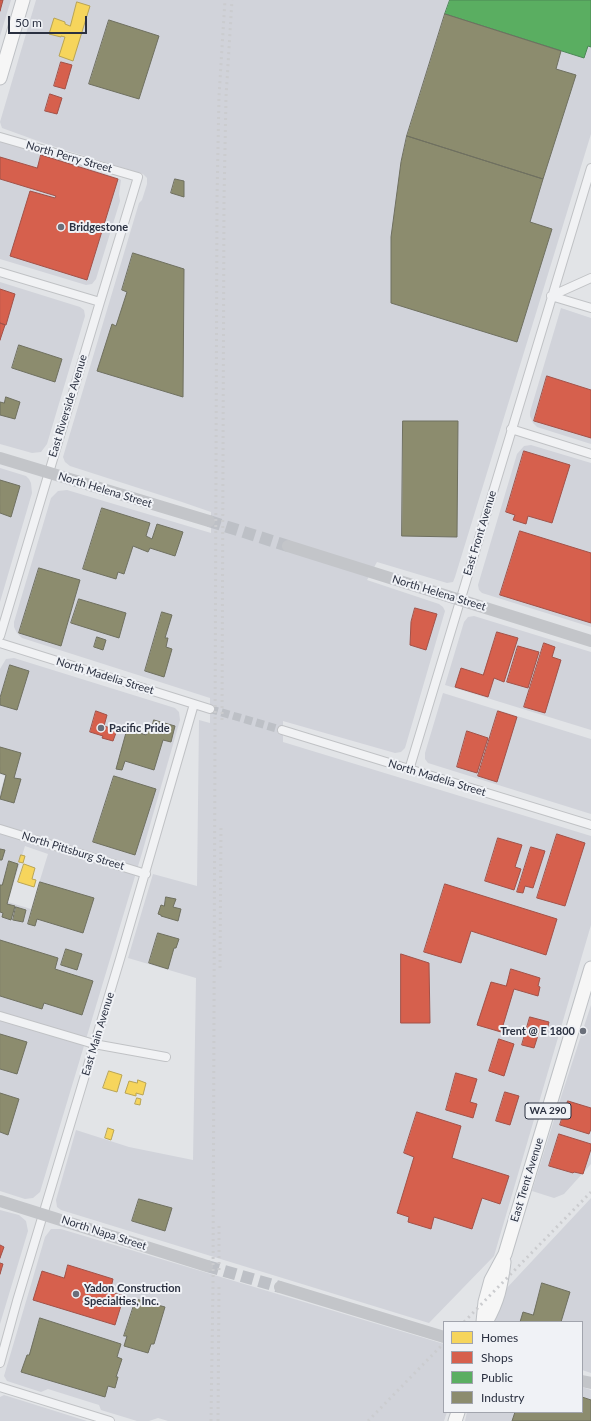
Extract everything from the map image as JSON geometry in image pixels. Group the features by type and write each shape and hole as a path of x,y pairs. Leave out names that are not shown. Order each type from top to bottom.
{"main road":[{"path":"0,78 23,0"},
{"name":"East Trent Avenue","path":"482,1321 485,1302 491,1280 504,1254 591,968"},
{"name":"East Trent Avenue","path":"487,1321 495,1305 501,1284 504,1254"}],"street":[{"name":"North Perry Street","path":"0,137 138,177"},
{"name":"East Front Avenue","path":"409,770 591,168"},
{"name":"East Riverside Avenue","path":"0,636 138,177"},
{"path":"0,272 100,302"},
{"path":"552,296 591,278"},
{"path":"552,296 591,308"},
{"path":"511,429 591,454"},
{"name":"North Helena Street","path":"0,458 209,522"},
{"name":"North Helena Street","path":"288,546 591,641"},
{"name":"North Madelia Street","path":"0,643 210,709"},
{"name":"East Main Avenue","path":"0,1363 43,1214 146,874 169,787 194,704"},
{"name":"North Madelia Street","path":"282,730 591,825"},
{"name":"North Pittsburg Street","path":"0,829 146,874"},
{"path":"0,1016 94,1044 166,1057"},
{"name":"North Napa Street","path":"0,1201 207,1266"},
{"path":"280,1288 443,1337"},
{"path":"0,1387 110,1421"}],"shaded area":[{"path":"0,0 11,0 0,36"},
{"path":"36,0 591,0 591,134 455,577 453,582 447,583 377,562 367,580 439,604 445,611 405,748 401,752 395,753 283,721 283,742 591,836 591,925 494,1256 429,1323 61,1210 57,1207 56,1200 76,1130 129,1147 193,1160 196,978 128,958 153,874 197,886 199,720 210,723 210,698 22,638 14,627 14,622 51,498 58,491 67,490 211,533 211,512 70,466 65,462 63,457 139,203 142,200 147,184 147,178 143,174 49,145 2,128 0,122"},
{"name":"Bridgestone","path":"0,139 121,180 119,194 120,201 96,279 92,284 86,285 0,259"},
{"path":"0,282 80,307 84,310 85,316 47,444 41,452 32,453 0,444"},
{"path":"561,308 591,318 591,444 537,427 533,423 530,416"},
{"path":"531,445 591,463 591,627 482,593 479,590 478,585 517,454 524,446"},
{"path":"0,468 26,476 31,483 32,493 0,602"},
{"path":"474,616 591,652 591,730 445,685 464,622 468,617"},
{"path":"14,658 175,708 179,712 180,720 142,853 40,1192 33,1198 25,1199 0,1191 0,793 5,776 0,774 0,669 6,659","holes":["25,846 48,854 31,909 8,902"]},
{"path":"443,693 591,739 591,814 428,763 425,759 425,753"},
{"path":"591,1005 591,1164 564,1194 554,1198 532,1191"},
{"path":"591,1198 591,1373 583,1370 583,1321 494,1321 504,1291"},
{"path":"0,1210 19,1215 26,1221 28,1231 0,1324"},
{"path":"51,1229 61,1229 443,1344 443,1413 447,1413 444,1421 168,1421 158,1418 149,1421 137,1421 101,1410 99,1405 48,1389 41,1392 7,1381 4,1376 45,1237"},
{"path":"583,1387 591,1390 591,1421 465,1421 467,1413 583,1413"},
{"path":"4,1395 87,1421 0,1421 0,1397"}],"building: Homes":[{"path":"77,2 90,6 73,61 59,56 65,37 49,34 54,18 65,22 65,24 70,26"},
{"path":"21,855 25,856 23,863 19,862"},
{"path":"24,864 35,868 32,879 36,880 34,887 18,882"},
{"path":"109,1071 122,1075 117,1092 103,1088"},
{"path":"138,1080 146,1083 143,1095 136,1093 136,1096 125,1093 129,1081 137,1083"},
{"path":"137,1098 141,1099 140,1105 135,1104"},
{"path":"108,1128 114,1130 111,1140 105,1138"}],"building: Shops":[{"path":"0,0 3,0 0,11"},
{"path":"61,62 72,65 65,89 54,86"},
{"path":"50,94 62,98 57,114 45,111"},
{"name":"Bridgestone","path":"41,155 118,179 87,280 10,256 30,191 55,198 56,196 0,179 0,157 37,168"},
{"path":"0,289 15,294 6,325 0,323"},
{"path":"0,323 5,325 0,340"},
{"path":"547,376 591,390 591,438 534,421"},
{"path":"524,451 570,465 552,523 528,516 526,524 513,520 515,515 506,512"},
{"path":"520,531 591,553 591,623 500,595"},
{"path":"415,608 437,614 426,650 410,645 411,622"},
{"path":"497,632 518,638 504,682 494,678 488,697 455,687 461,668 483,675"},
{"path":"544,643 555,647 552,657 561,660 545,713 524,707"},
{"path":"518,646 539,652 528,688 507,682"},
{"name":"Pacific Pride","path":"96,711 107,715 104,726 117,730 113,741 102,738 103,736 90,732"},
{"path":"498,711 517,717 497,782 478,776"},
{"path":"467,731 488,738 477,773 457,767"},
{"path":"557,834 585,843 565,906 537,898"},
{"path":"498,838 522,845 515,867 521,869 514,890 485,881"},
{"path":"531,847 545,851 533,888 525,886 523,893 517,892"},
{"path":"445,884 557,919 546,955 471,931 461,963 424,952"},
{"path":"401,954 429,963 430,1023 401,1023"},
{"path":"511,969 540,978 538,996 514,989 501,1032 477,1025 491,982 506,986"},
{"path":"530,1017 549,1022 546,1034 539,1032 534,1048 522,1045"},
{"path":"499,1039 514,1044 504,1076 489,1071"},
{"path":"456,1073 477,1079 470,1102 477,1104 473,1118 446,1110"},
{"path":"505,1092 519,1096 510,1125 496,1121"},
{"path":"568,1101 591,1108 591,1129 589,1134 560,1125"},
{"path":"417,1112 461,1126 452,1158 509,1176 500,1204 482,1198 472,1229 434,1217 431,1229 408,1222 409,1217 397,1213 414,1157 404,1153"},
{"path":"559,1134 591,1144 591,1149 583,1174 573,1173 549,1166"},
{"path":"0,1245 4,1247 0,1258"},
{"path":"0,1263 3,1264 0,1274"},
{"name":"Yadon Construction Specialties, Inc.","path":"68,1265 113,1279 110,1292 124,1296 115,1325 33,1300 42,1271 64,1278"}],"building: Public":[{"path":"450,0 591,0 591,47 588,46 584,58 445,14"}],"building: Industry":[{"path":"445,14 561,51 556,69 576,75 543,179 407,136"},
{"path":"109,20 159,36 139,99 89,84"},
{"path":"407,136 543,179 530,222 552,229 517,342 391,303 391,237 401,162"},
{"path":"175,179 184,181 184,197 171,193"},
{"path":"133,253 184,269 183,397 97,371 112,324 116,326 127,292 122,290"},
{"path":"19,345 62,359 55,382 12,368"},
{"path":"6,397 20,402 15,419 0,415 0,402 4,403"},
{"path":"403,421 458,421 457,537 402,536"},
{"path":"0,480 20,486 11,517 0,513"},
{"path":"102,508 150,523 146,536 152,539 157,524 183,532 175,556 150,548 148,552 133,546 124,574 118,572 116,579 83,569"},
{"path":"39,568 80,580 61,646 19,633"},
{"path":"79,599 126,613 119,638 71,623"},
{"path":"162,612 172,615 165,638 168,638 166,647 172,649 164,677 145,671"},
{"path":"97,637 106,640 103,650 94,647"},
{"path":"10,665 29,671 17,710 0,705 0,698"},
{"path":"154,720 175,726 171,742 163,740 154,770 125,761 122,770 116,769 127,729 146,735 148,728 151,729"},
{"path":"0,747 21,753 14,778 21,779 14,803 0,799 6,775 0,773"},
{"path":"114,776 156,789 135,855 93,842"},
{"path":"0,849 5,850 2,860 0,860"},
{"path":"9,861 18,864 7,904 15,906 11,920 2,917 3,913 0,912 0,885 2,885"},
{"path":"40,882 94,898 83,933 37,919 35,926 28,924"},
{"path":"166,897 176,899 173,907 181,909 178,921 158,914 161,905 164,906"},
{"path":"16,907 26,910 23,922 13,920"},
{"path":"158,933 179,939 176,948 174,948 168,969 149,963"},
{"path":"0,940 58,958 55,969 93,981 82,1015 44,1003 42,1009 0,996"},
{"path":"66,949 82,954 77,970 61,965"},
{"path":"0,1034 27,1042 17,1074 0,1069"},
{"path":"0,1093 19,1099 8,1135 0,1132"},
{"path":"139,1199 172,1208 165,1231 132,1221"},
{"path":"542,1283 570,1292 561,1321 520,1321 523,1312 533,1315"},
{"path":"136,1299 165,1307 154,1344 151,1344 148,1353 124,1346 127,1336 124,1336"},
{"path":"40,1318 121,1344 117,1357 122,1359 116,1377 118,1377 115,1388 108,1386 105,1397 21,1372 27,1355 29,1355"},
{"path":"583,1397 591,1400 591,1421 512,1421 515,1413 583,1413"}],"tunnel":[{"path":"209,521 288,546"},
{"path":"210,709 282,730"},
{"path":"207,1266 280,1287"}],"railway":[{"path":"211,1421 213,1285 217,198 219,96 225,0"},
{"path":"222,720 224,199 226,97 232,0"},
{"path":"220,968 221,826"},
{"path":"465,1321 591,1192"},
{"path":"219,1222 219,1270"},
{"path":"218,1421 219,1284"},
{"path":"368,1421 443,1344"}],"place":[{"name":"Bridgestone","path":"61,227"},
{"name":"Pacific Pride","path":"101,728"},
{"name":"Trent @ E 1800","path":"583,1031"},
{"name":"Yadon Construction Specialties, Inc.","path":"76,1294"}]}
